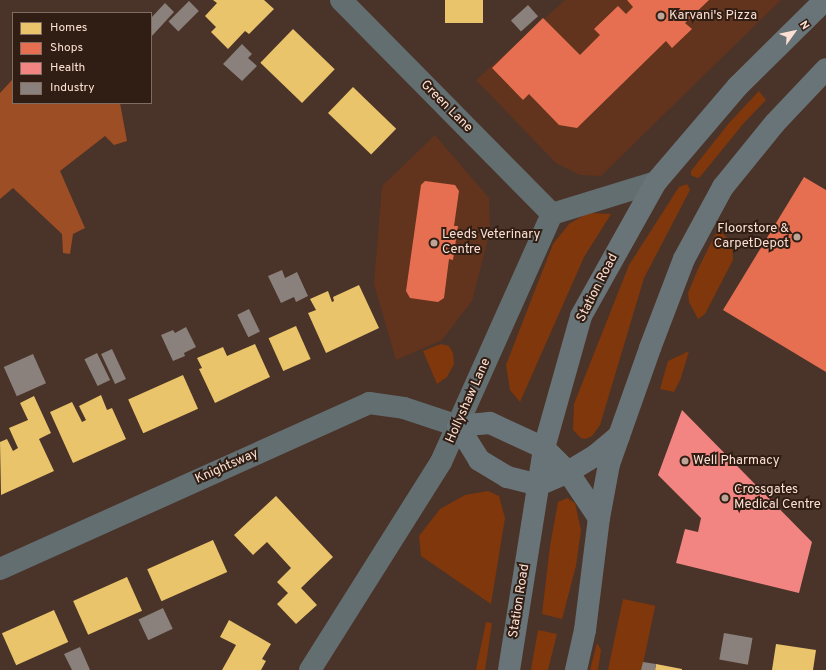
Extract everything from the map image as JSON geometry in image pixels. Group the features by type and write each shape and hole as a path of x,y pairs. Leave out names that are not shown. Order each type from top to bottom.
{"main road":[{"name":"Station Road","path":"509,670 544,448 581,316 656,182 738,86 824,4"},
{"path":"576,670 585,630 599,518 609,464 684,258 723,187 775,124 826,69"},
{"path":"599,518 568,472 544,448 490,423 458,426 479,460 507,477 538,485 568,472 596,455 619,436"}],"street":[{"name":"Green Lane","path":"349,3 552,214"},
{"path":"552,214 656,182"},
{"name":"Hollyshaw Lane","path":"310,670 441,462 507,311 552,214"},
{"name":"Knightsway","path":"0,569 369,403 404,408 458,426"}],"shaded area":[{"path":"565,0 781,0 601,176 580,175 556,163 476,80"},
{"path":"12,80 12,104 120,104 127,141 114,145 105,136 60,171 85,228 73,234 70,254 63,253 62,234 13,188 0,199 0,93"},
{"path":"759,91 766,100 743,124 700,177 697,178 691,175 691,171 729,123"},
{"path":"435,135 489,198 490,231 472,301 442,340 396,360 374,284 382,186"},
{"path":"687,184 690,190 644,278 600,425 592,436 585,439 581,438 573,430 574,404 629,265 679,187"},
{"path":"588,213 611,214 584,257 520,402 510,390 506,365 553,244 569,224"},
{"path":"717,231 721,231 732,244 733,260 705,314 698,319 689,302 688,293"},
{"path":"441,344 449,346 453,353 454,364 447,377 437,384 423,351"},
{"path":"689,351 681,378 674,392 660,389 668,361"},
{"path":"488,491 499,496 505,518 491,604 421,556 419,536 440,509 465,495"},
{"path":"567,498 575,503 581,530 576,566 562,619 542,614 550,546 558,502"},
{"path":"623,599 655,606 642,670 608,669"},
{"path":"486,622 492,623 485,670 476,670"},
{"path":"538,630 557,634 548,670 531,670"},
{"path":"597,643 601,650 598,670 590,670"}],"building: Homes":[{"path":"213,0 264,0 274,9 249,34 245,31 228,49 211,32 216,27 205,16 217,3"},
{"path":"445,0 483,0 483,23 445,23"},
{"path":"293,29 335,69 302,103 260,63"},
{"path":"353,87 396,129 371,155 328,113"},
{"path":"359,285 379,328 326,353 308,313 316,310 310,299 328,291 332,302 334,301 333,297"},
{"path":"296,326 311,359 283,371 269,338"},
{"path":"255,344 270,377 215,403 199,369 202,368 197,358 223,347 227,356"},
{"path":"183,375 198,409 143,433 128,399"},
{"path":"101,395 107,410 112,408 126,439 73,463 50,412 72,402 82,422 86,420 79,406"},
{"path":"34,396 51,433 39,439 54,471 1,495 0,442 7,439 13,451 18,448 9,428 28,420 20,403"},
{"path":"276,496 333,557 301,588 317,605 296,624 277,604 288,593 277,582 291,568 267,542 253,555 234,535"},
{"path":"213,540 227,572 161,601 147,569"},
{"path":"127,577 142,611 88,635 73,601"},
{"path":"54,610 68,642 16,665 2,633"},
{"path":"229,620 271,644 262,659 266,661 261,670 222,670 236,645 220,637"},
{"path":"776,644 816,650 813,670 772,670"},
{"path":"656,664 682,669 682,670 655,670"}],"building: Shops":[{"path":"627,0 709,0 685,23 692,29 672,48 666,41 577,128 559,125 529,94 523,100 492,68 543,18 580,55 600,35 594,29 618,6 626,14 633,7"},
{"name":"Floorstore & CarpetDepot","path":"804,177 826,190 826,372 723,310"},
{"name":"Leeds Veterinary Centre","path":"425,181 455,185 459,191 454,226 458,226 453,260 449,259 444,298 438,302 410,298 406,291 421,185"}],"building: Health":[{"name":"Crossgates Medical Centre","path":"682,410 812,542 799,593 676,563 685,529 698,532 701,518 658,475"}],"building: Industry":[{"path":"189,1 199,11 178,31 168,22"},
{"path":"165,3 174,12 152,36 152,17"},
{"path":"528,5 538,16 521,32 511,20"},
{"path":"242,44 252,54 248,58 257,66 242,81 223,64"},
{"path":"282,270 285,278 297,272 308,296 296,302 294,297 281,303 268,276"},
{"path":"249,309 260,331 248,337 237,315"},
{"path":"186,327 196,347 184,353 185,356 173,361 161,335 173,330 175,333"},
{"path":"112,349 126,379 115,384 101,354"},
{"path":"97,353 110,380 98,386 84,359"},
{"path":"33,354 46,383 17,396 4,367"},
{"path":"163,608 173,629 148,640 139,619"},
{"path":"724,633 753,638 748,665 719,660"},
{"path":"80,647 90,670 72,670 64,654"},
{"path":"643,662 656,664 655,670 641,670"}],"place":[{"name":"Karvani's Pizza","path":"661,16"},
{"name":"Floorstore & CarpetDepot","path":"797,237"},
{"name":"Leeds Veterinary Centre","path":"434,243"},
{"name":"Well Pharmacy","path":"685,461"},
{"name":"Crossgates Medical Centre","path":"725,498"}]}
